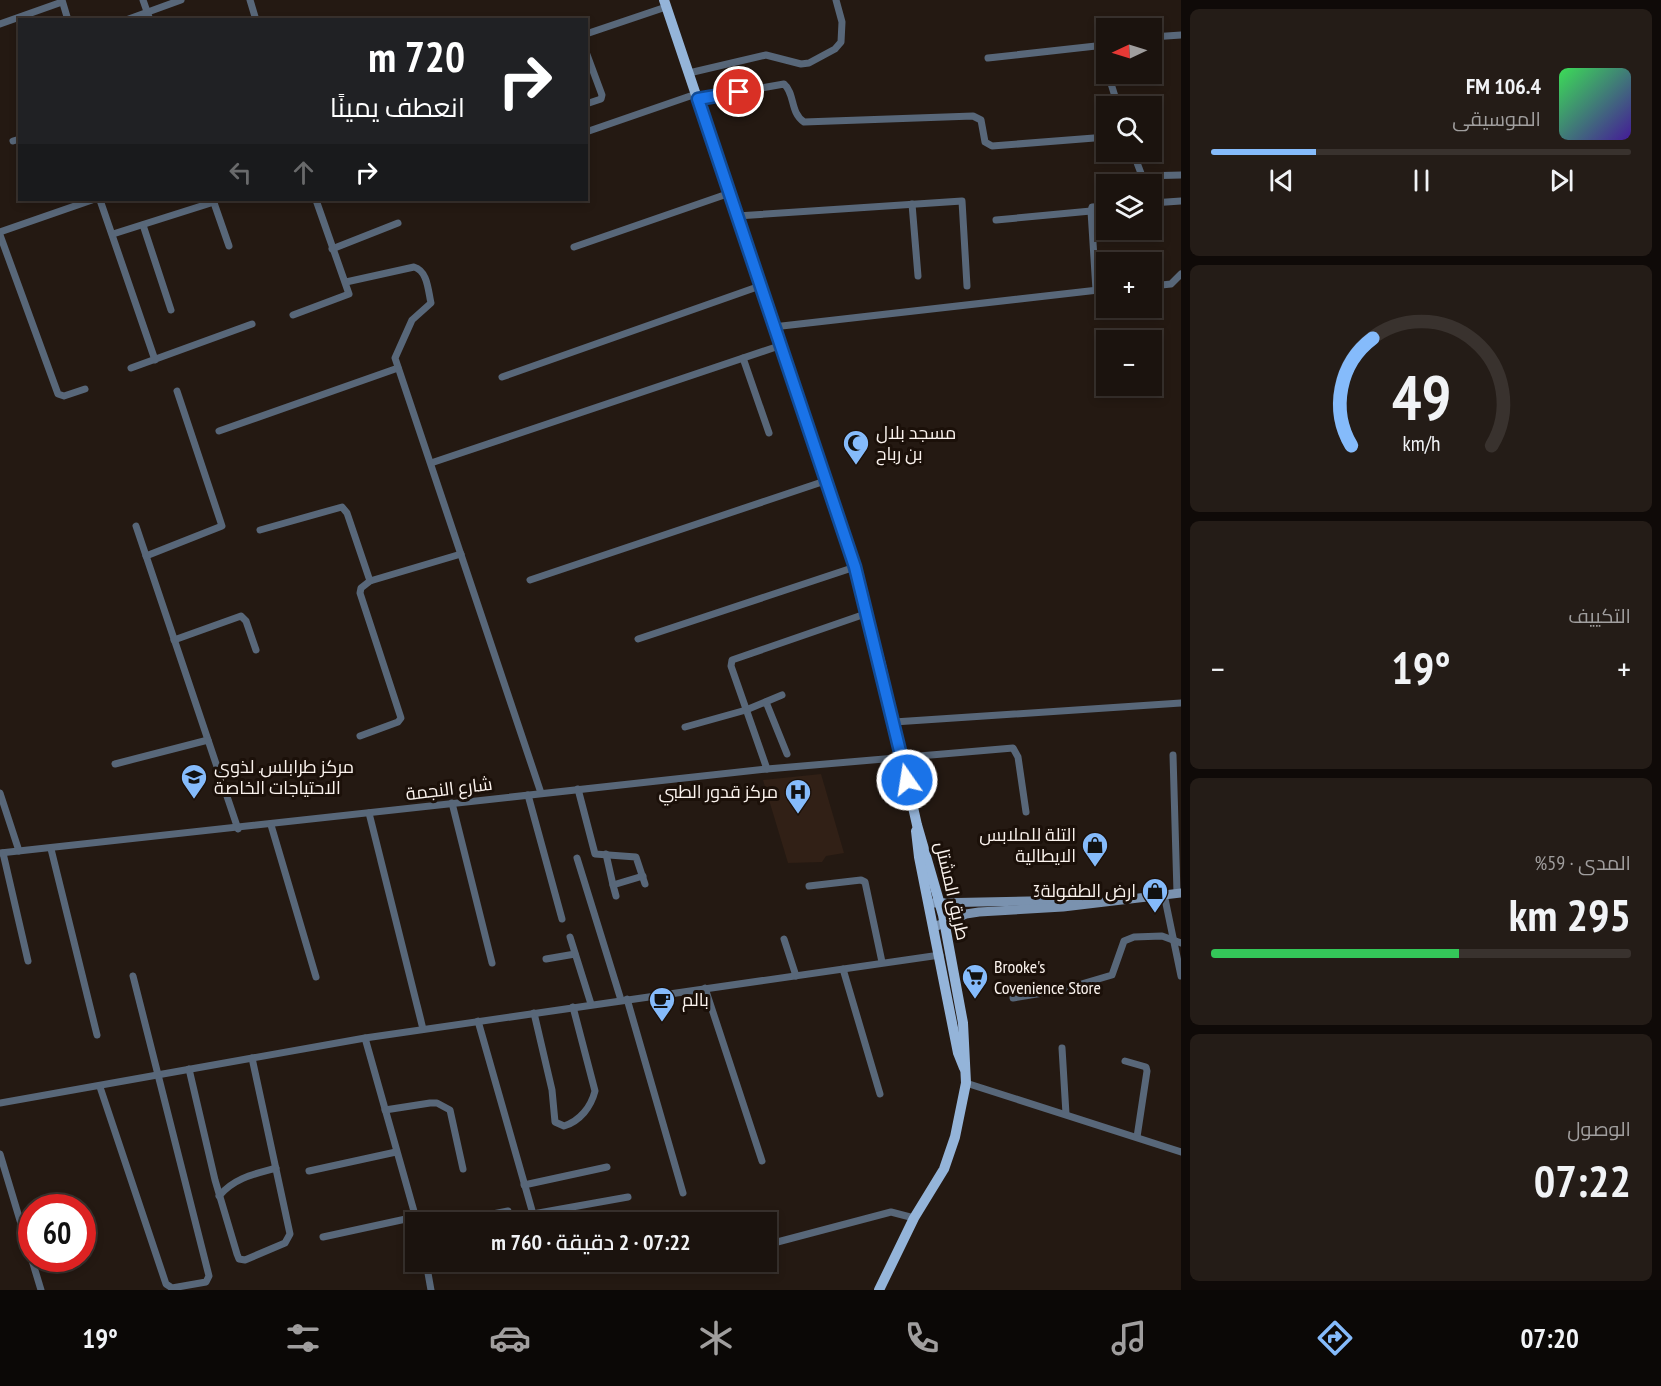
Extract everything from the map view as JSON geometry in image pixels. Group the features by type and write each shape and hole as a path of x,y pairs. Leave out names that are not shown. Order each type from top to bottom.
{"main road":[{"name":"طريق المشتل","path":"665,4 855,567 894,722 917,825 916,838 935,903 963,1023 966,1078 955,1137 944,1169 914,1218 879,1290"},
{"path":"939,925 979,912 1062,907 1104,900 1179,893"},
{"path":"935,903 1104,900"},
{"name":"طريق المشتل","path":"939,925 940,955 958,1053 966,1078"}],"street":[{"path":"143,0 149,16 181,0"},
{"path":"250,0 255,18"},
{"path":"689,73 766,55 801,64 817,60 841,42 842,22 836,0"},
{"path":"0,24 62,1 67,18"},
{"path":"588,33 665,4"},
{"path":"1162,36 1181,35"},
{"path":"988,58 1096,46"},
{"path":"588,57 602,95 601,99 588,103"},
{"path":"588,131 697,97 784,84 789,89 796,115 804,122 973,116 981,120 985,141 992,146 1096,138"},
{"path":"1137,162 1142,176 1181,175"},
{"path":"574,247 730,193"},
{"path":"85,388 64,396 58,394 0,234 89,201"},
{"path":"100,201 154,360"},
{"path":"113,234 213,201 229,246"},
{"path":"293,315 347,297 349,291 316,201"},
{"path":"737,216 962,201 967,286"},
{"path":"1162,202 1181,201"},
{"path":"912,204 918,276"},
{"path":"773,327 1096,290 1091,212 1092,207 1096,207"},
{"path":"996,220 1091,212"},
{"path":"332,249 398,223"},
{"path":"143,225 171,310"},
{"path":"346,282 414,267 422,271 431,303 412,320 405,330 395,358 541,793"},
{"path":"1162,284 1171,284 1181,274"},
{"path":"502,377 760,286"},
{"path":"131,368 252,324"},
{"path":"431,463 779,346"},
{"path":"743,358 769,433"},
{"path":"219,430 398,368"},
{"path":"146,556 222,526 177,391"},
{"path":"530,580 825,481"},
{"path":"260,530 342,507 347,513 370,581"},
{"path":"136,526 238,829"},
{"path":"360,736 398,722 400,718 360,593 364,584 461,554"},
{"path":"638,639 855,567"},
{"path":"767,769 731,666 734,658 868,613"},
{"path":"174,640 241,616 246,621 256,650"},
{"path":"685,727 746,710 782,695"},
{"path":"766,702 787,754"},
{"path":"894,722 1181,703"},
{"path":"115,764 208,740"},
{"name":"شارع النجمة","path":"1,853 238,829 767,769 1013,748 1018,757 1026,812"},
{"path":"1173,755 1179,893"},
{"path":"578,789 595,854 636,857 644,880 613,885"},
{"path":"0,793 19,851"},
{"path":"528,795 562,919"},
{"path":"452,803 492,963"},
{"path":"369,813 423,1029"},
{"path":"271,825 316,977"},
{"path":"51,849 98,1035"},
{"path":"1,853 28,961"},
{"path":"606,854 616,896"},
{"path":"577,858 624,1000 683,1193"},
{"path":"809,886 861,880 865,882 882,962"},
{"path":"1164,894 1177,943 1181,976"},
{"path":"1013,998 1061,990 1112,975 1124,940 1134,937 1162,936 1177,943"},
{"path":"570,937 591,1004"},
{"path":"784,939 796,976"},
{"path":"546,958 575,954"},
{"path":"0,1103 365,1038 940,955"},
{"path":"843,969 880,1094"},
{"path":"100,1086 166,1284 172,1288 206,1282 209,1276 133,976"},
{"path":"705,988 762,1161"},
{"path":"534,1013 552,1090 555,1122 564,1126 572,1124 581,1116 593,1101 596,1091 573,1007"},
{"path":"478,1021 531,1211 537,1215 628,1197"},
{"path":"365,1038 414,1212"},
{"path":"1062,1047 1066,1114"},
{"path":"189,1070 219,1196 239,1258 245,1260 285,1243 290,1234 252,1058"},
{"path":"1125,1062 1146,1067 1147,1071 1137,1137"},
{"path":"966,1078 1181,1152"},
{"path":"385,1110 437,1103 450,1110 463,1169"},
{"path":"309,1171 396,1152"},
{"path":"0,1154 41,1290"},
{"path":"524,1185 607,1167"},
{"path":"219,1196 240,1179 276,1168"},
{"path":"503,1212 508,1211"},
{"path":"777,1242 891,1212 914,1218"},
{"path":"323,1237 405,1222"},
{"path":"428,1272 431,1290"}],"shaded area":[{"path":"821,774 844,853 826,856 822,862 788,863 763,780"}],"place":[{"name":"مسجد بلال بن رباح","path":"856,466"},
{"name":"مركز طرابلس. لذوي الاحتياجات الخاصة","path":"194,800"},
{"name":"مركز قدور الطبي","path":"798,815"},
{"name":"التلة للملابس الايطالية","path":"1095,868"},
{"name":"ارض الطفولة3","path":"1155,914"},
{"name":"Brooke's Covenience Store","path":"975,1000"},
{"name":"بالم","path":"662,1023"}],"route":[{"path":"739,92 698,99 855,567 907,780"}]}
